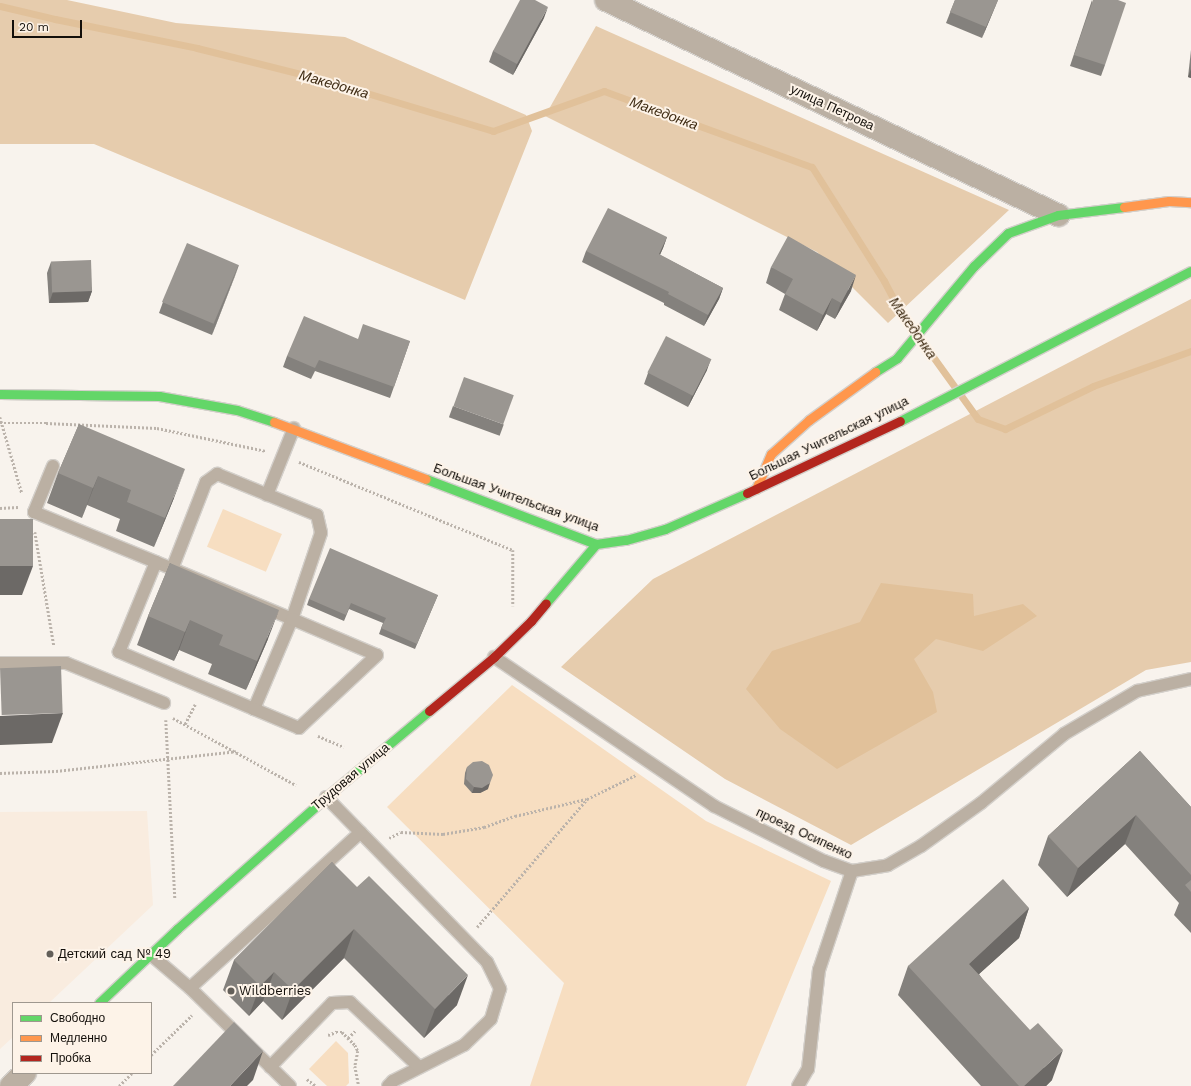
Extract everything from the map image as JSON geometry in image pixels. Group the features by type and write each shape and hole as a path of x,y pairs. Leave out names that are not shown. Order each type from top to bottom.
{"main road":[{"path":"756,489 771,454 809,420 858,383 897,358 974,266 1008,233 1058,215 1169,201 1191,202"},
{"name":"Большая Учительская улица","path":"0,394 159,396 238,410 294,428 596,544 626,540 665,529 756,489 905,418 1191,271"},
{"name":"Трудовая улица","path":"100,1002 177,929 326,797 494,657 531,621 596,544"}],"street":[{"name":"улица Петрова","path":"606,0 1058,215"},
{"path":"11,1086 24,1074"}],"lane":[{"path":"268,495 294,428"},
{"path":"53,466 34,512 156,562 377,655 299,728 119,652 156,562"},
{"path":"172,569 206,482 217,474 317,515 322,533 292,619 254,709"},
{"name":"проезд Осипенко","path":"494,657 714,806 824,861 852,871 888,865 921,846 981,803 1064,734 1137,691 1191,680"},
{"path":"0,663 66,663 165,708"},
{"path":"326,797 487,962 500,989 490,1019 464,1044 393,1081 388,1086"},
{"path":"190,988 361,832"},
{"path":"798,1086 808,1069 819,970 852,871"},
{"path":"150,954 190,988 290,1086"},
{"path":"270,1067 332,1003 350,1002 419,1067"}],"path":[{"path":"0,417 24,500"},
{"path":"1,423 46,423 157,428 283,455 513,550 513,610"},
{"path":"0,508 20,507"},
{"path":"33,526 38,541 57,662"},
{"path":"186,724 195,705"},
{"path":"165,708 186,724 296,785"},
{"path":"165,708 169,758 177,929"},
{"path":"299,728 344,747"},
{"path":"0,773 56,771 236,751"},
{"path":"374,845 401,832 443,834 484,827 514,816 587,799 655,766"},
{"path":"467,940 587,799"},
{"path":"152,1054 205,1003"},
{"path":"322,1040 327,1035 342,1032 355,1045 358,1051 355,1066 359,1086"},
{"path":"119,1086 131,1074"},
{"path":"304,1076 316,1086"}],"shaded area":[{"path":"0,0 67,0 176,23 345,37 526,115 532,131 465,300 94,144 0,144"},
{"path":"596,26 1009,210 888,323 817,252 545,116"},
{"path":"1191,299 1191,662 1146,670 851,845 725,779 561,667 653,579"},
{"path":"223,509 282,534 266,572 207,547"},
{"path":"881,583 973,594 974,616 1023,604 1037,616 983,651 936,639 914,659 933,692 937,712 837,769 780,729 746,689 772,651 860,622"},
{"path":"512,685 706,821 831,881 746,1086 530,1086 564,983 387,807"},
{"name":"Детский сад № 49","path":"147,811 153,905 50,1002 12,1002 12,1038 0,1049 0,812"},
{"path":"336,1041 348,1053 349,1083 346,1086 327,1086 309,1069"}],"building":[{"path":"520,0 535,0 548,7 517,64 493,51"},
{"path":"955,0 998,0 986,27 950,12"},
{"path":"1093,0 1118,0 1126,3 1105,65 1074,55"},
{"path":"608,208 667,237 659,254 723,288 708,315 668,294 669,292 586,251"},
{"path":"788,236 856,275 841,303 832,298 823,315 785,294 793,279 771,267"},
{"path":"187,243 239,265 214,324 162,302"},
{"path":"91,260 92,291 52,292 51,261"},
{"path":"304,316 358,339 363,324 410,341 394,387 319,360 315,368 287,356"},
{"path":"666,336 711,359 693,396 647,373"},
{"path":"464,377 514,395 503,424 453,406"},
{"path":"79,424 185,469 165,518 127,502 131,490 98,476 93,488 58,473"},
{"path":"0,519 33,519 33,566 0,566"},
{"path":"330,548 438,595 417,644 381,628 386,618 351,603 346,615 309,599"},
{"path":"170,563 279,610 257,661 219,645 223,635 190,620 185,632 148,616"},
{"path":"61,666 63,713 2,715 0,668"},
{"path":"1140,751 1191,807 1191,875 1136,815 1078,868 1048,836"},
{"path":"482,761 489,765 493,775 490,783 482,788 474,787 466,779 467,767 473,762"},
{"path":"332,862 357,887 369,876 468,975 435,1009 354,929 293,990 274,972 260,986 234,960"},
{"path":"1003,879 1029,908 969,964 1030,1030 1038,1023 1063,1050 1024,1086 1019,1086 908,966"},
{"path":"1191,880 1191,892 1185,885"},
{"path":"234,1022 263,1051 230,1086 173,1086"}],"waterway":[{"name":"Македонка","path":"0,6 55,19 197,48 320,79 493,131 604,91 812,167 884,281 900,311 978,419 1005,429 1093,386 1191,351"}],"traffic: fast":[{"path":"875,372 897,358 974,266 1008,233 1058,215 1124,207"},
{"path":"900,421 1191,271"},
{"path":"0,394 159,396 237,410 274,422"},
{"path":"426,479 596,544 626,540 665,529 747,493"},
{"path":"546,603 596,544"},
{"path":"100,1002 177,929 326,797 429,711"}],"traffic: slow":[{"path":"1124,207 1169,201 1191,202"},
{"path":"756,489 771,454 809,420 875,372"},
{"path":"274,422 426,479"}],"traffic: jam":[{"path":"747,493 900,421"},
{"path":"429,711 494,657 531,621 546,603"}],"place":[{"name":"Детский сад № 49","path":"50,954"},
{"name":"Wildberries","path":"231,991"}]}
